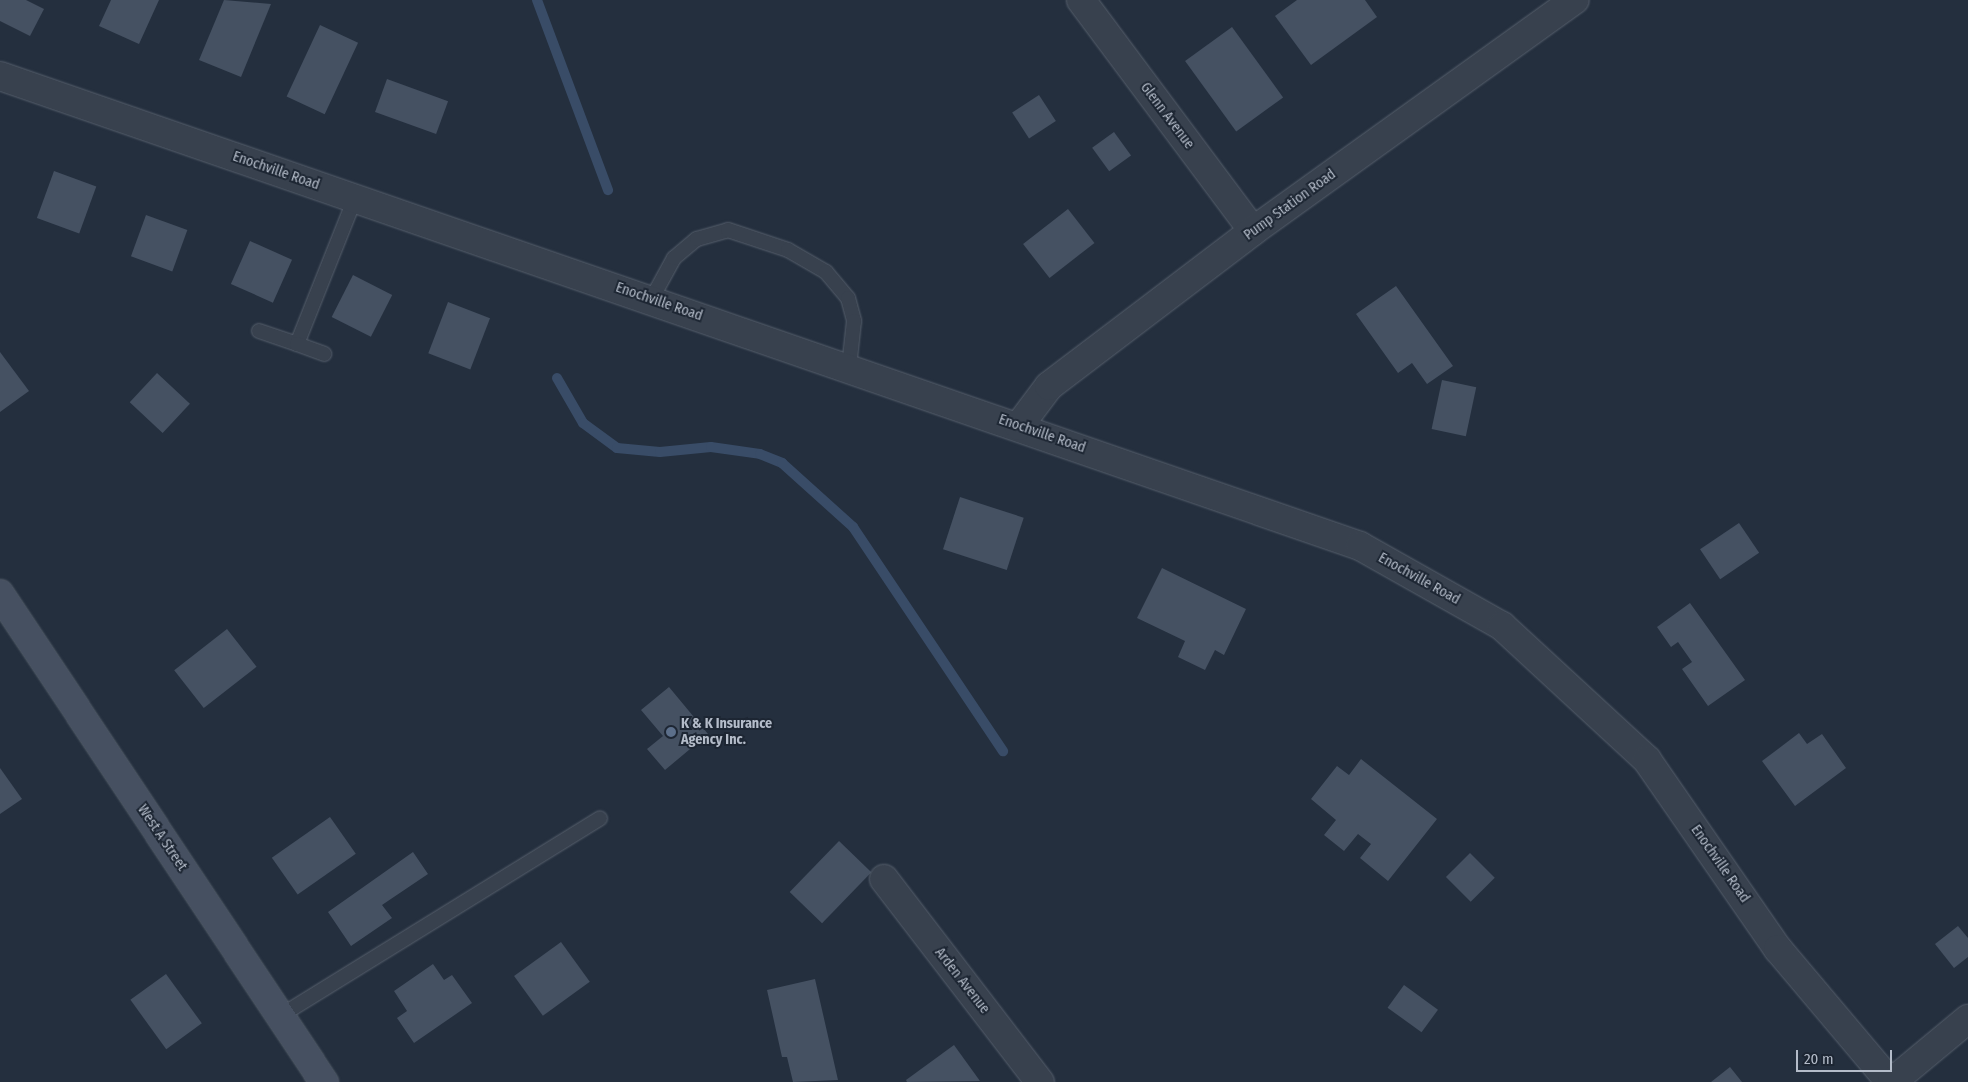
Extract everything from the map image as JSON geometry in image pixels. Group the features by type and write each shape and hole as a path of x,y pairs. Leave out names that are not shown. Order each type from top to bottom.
{"street":[{"name":"Glenn Avenue","path":"1081,0 1253,231"},
{"name":"Pump Station Road","path":"1019,426 1049,386 1253,231 1575,0"},
{"name":"Enochville Road","path":"0,76 849,367 1360,546 1502,626 1647,760 1778,948 1891,1082"},
{"name":"West A Street","path":"0,594 324,1082"},
{"name":"Arden Avenue","path":"884,879 1040,1082"},
{"path":"1891,1082 1968,1019"}],"lane":[{"path":"297,344 354,198"},
{"path":"651,300 674,258 697,239 728,230 788,250 826,272 848,298 854,321 849,367"},
{"path":"258,331 324,354"},
{"path":"280,1016 600,818"}],"building":[{"path":"0,0 26,0 44,9 30,36 0,21"},
{"path":"111,0 159,0 139,44 99,26"},
{"path":"224,0 271,4 241,77 199,60"},
{"path":"1297,0 1365,0 1377,17 1311,65 1275,16"},
{"path":"320,25 358,43 325,114 287,97"},
{"path":"1232,27 1283,97 1236,131 1185,61"},
{"path":"387,79 448,101 436,134 375,112"},
{"path":"1039,95 1056,121 1029,138 1012,112"},
{"path":"1114,132 1131,155 1109,171 1092,148"},
{"path":"54,171 96,186 79,233 37,218"},
{"path":"1068,209 1094,243 1050,278 1023,244"},
{"path":"146,215 187,230 172,271 131,256"},
{"path":"250,241 292,260 273,303 231,284"},
{"path":"353,275 392,295 371,337 332,317"},
{"path":"1396,286 1453,366 1427,384 1412,363 1398,373 1356,314"},
{"path":"448,302 490,318 470,369 428,353"},
{"path":"0,352 29,391 0,412"},
{"path":"157,373 190,404 163,433 130,402"},
{"path":"1442,380 1476,387 1466,436 1432,429"},
{"path":"960,497 1024,518 1007,570 943,549"},
{"path":"1739,523 1759,553 1720,579 1700,549"},
{"path":"1162,568 1246,609 1224,655 1215,650 1205,670 1178,657 1185,641 1137,618"},
{"path":"1690,603 1745,680 1708,706 1682,669 1692,662 1678,642 1671,647 1657,627"},
{"path":"227,629 257,667 204,708 174,670"},
{"path":"669,687 708,734 665,770 647,749 663,736 641,710"},
{"path":"1799,733 1807,744 1822,734 1846,768 1795,806 1762,761"},
{"path":"1361,759 1437,819 1388,881 1360,858 1371,844 1358,834 1344,851 1324,835 1336,820 1311,799 1337,766 1349,775"},
{"path":"0,768 22,799 0,814"},
{"path":"330,817 356,854 298,895 272,858"},
{"path":"839,841 871,872 822,923 790,892"},
{"path":"413,852 428,874 382,905 392,918 351,946 328,912"},
{"path":"1470,853 1495,878 1471,902 1446,877"},
{"path":"1958,926 1968,938 1968,957 1954,968 1935,944"},
{"path":"561,942 590,982 543,1016 514,976"},
{"path":"433,964 444,980 452,975 472,1003 414,1043 397,1018 407,1011 394,991"},
{"path":"166,974 202,1023 166,1049 130,1000"},
{"path":"815,979 838,1080 793,1082 787,1057 782,1057 767,990"},
{"path":"1404,985 1438,1010 1422,1032 1388,1008"},
{"path":"954,1045 980,1081 907,1082 906,1080"},
{"path":"1730,1067 1742,1082 1711,1082"}],"waterway":[{"path":"537,0 608,190"},
{"path":"557,378 583,423 617,448 660,452 711,447 760,454 782,463 853,527 1003,751"}],"place":[{"name":"K & K Insurance Agency Inc.","path":"671,732"}]}
